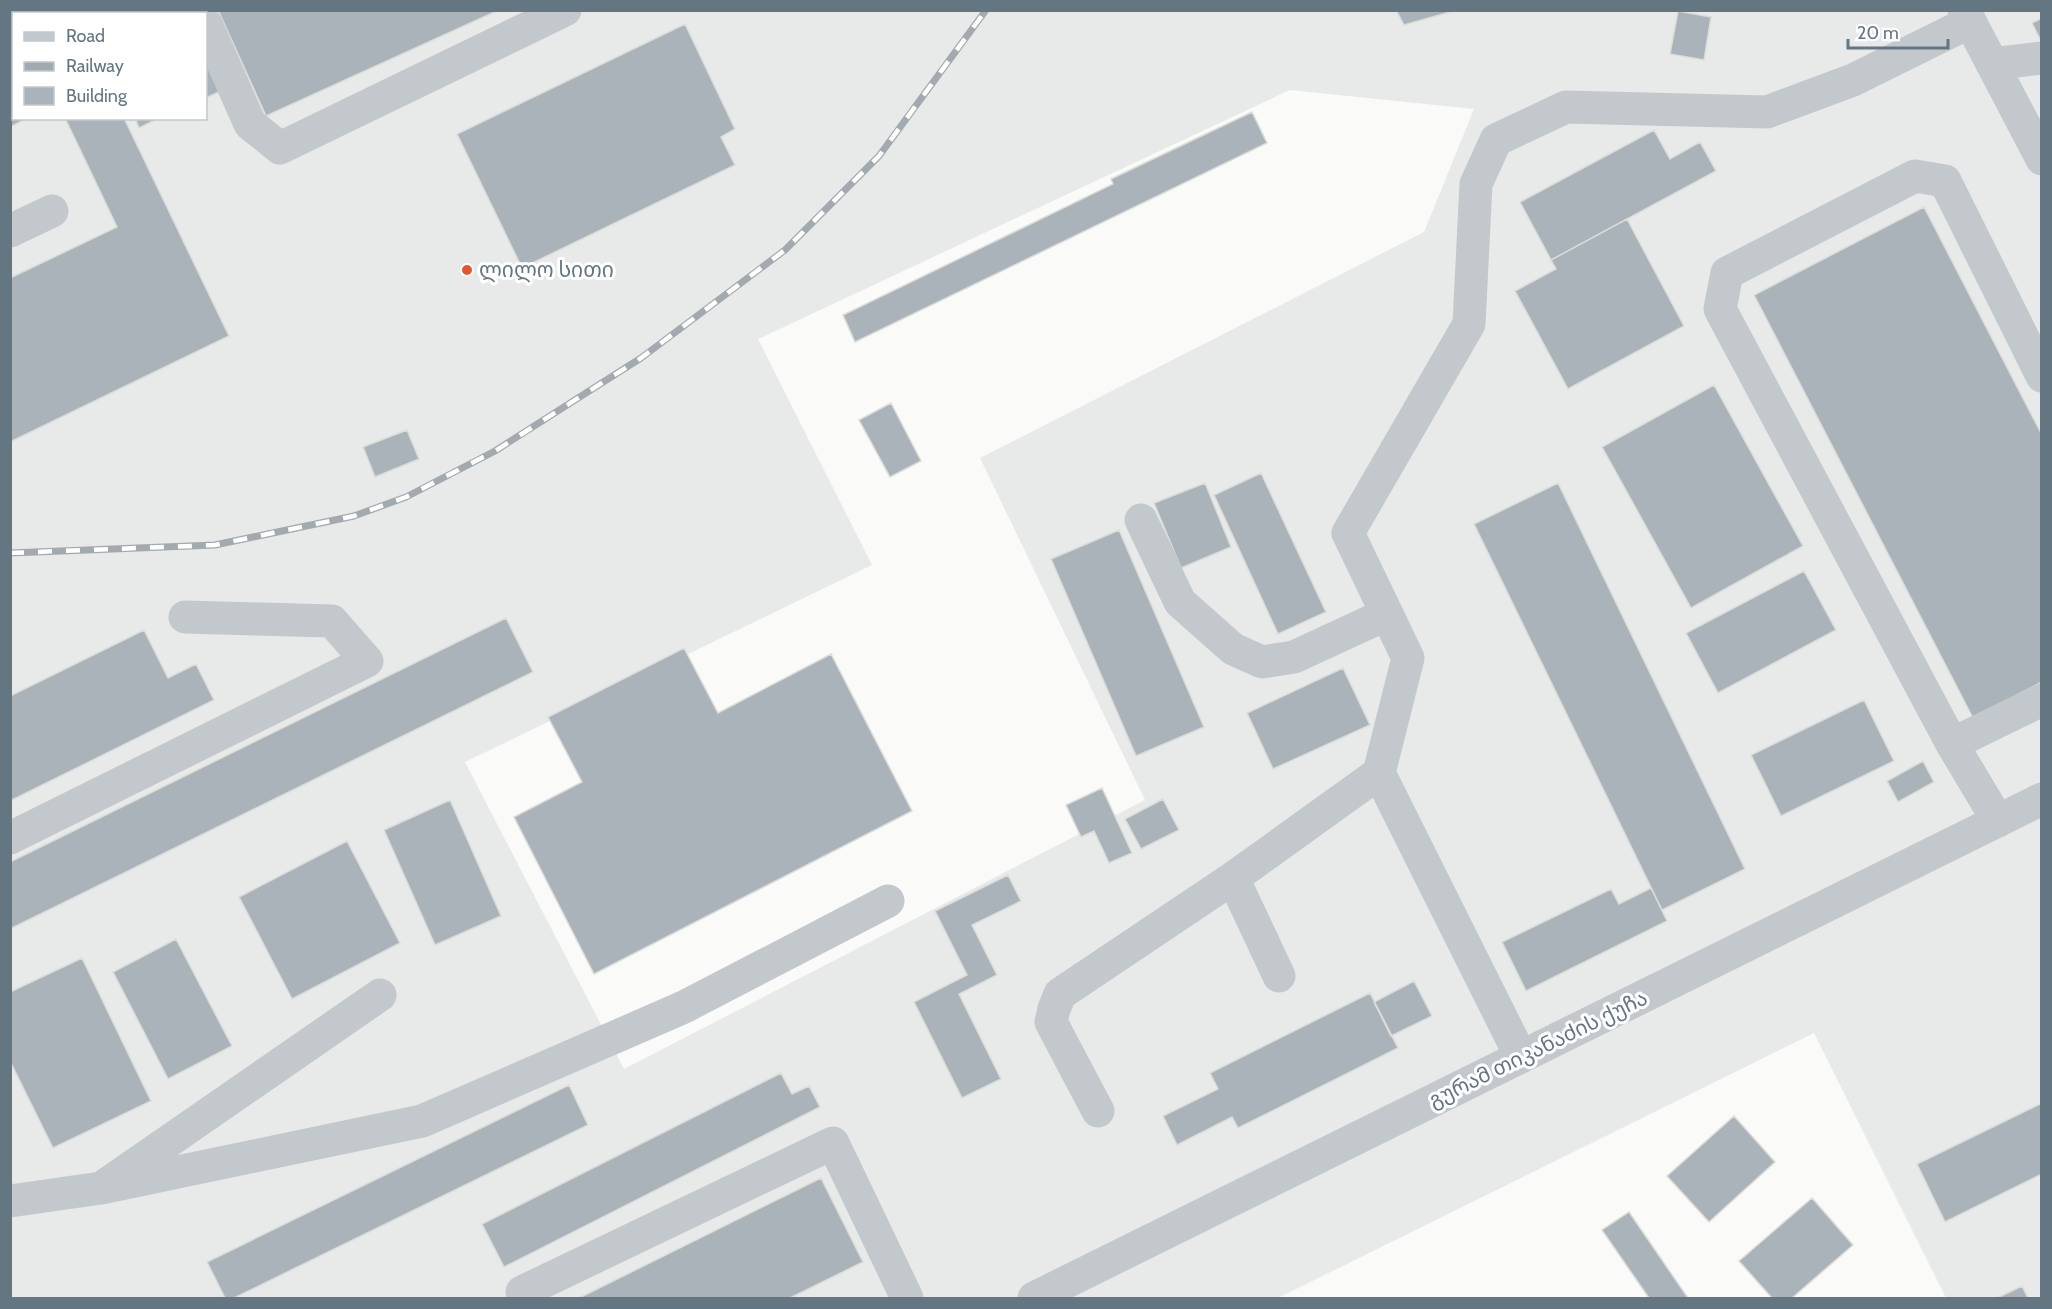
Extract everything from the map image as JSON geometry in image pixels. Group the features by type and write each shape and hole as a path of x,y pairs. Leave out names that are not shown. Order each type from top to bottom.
{"street":[{"path":"207,26 250,124 280,148 566,10"},
{"path":"1098,1111 1051,1022 1060,994 1233,878 1379,773 1408,658 1348,533 1469,324 1476,184 1496,140 1566,107 1767,112 1853,80 1967,16 2042,159"},
{"path":"1992,64 2042,58"},
{"path":"1998,821 1952,744 1720,309 1727,273 1915,176 1945,182 2042,375"},
{"path":"10,231 52,211"},
{"path":"1140,520 1180,602 1233,649 1262,662 1294,657 1387,614"},
{"path":"10,838 367,661 332,621 186,617"},
{"path":"1952,744 2042,700"},
{"path":"1379,773 1521,1057"},
{"name":"გურამ თიკანაძის ქუჩა","path":"1034,1299 2042,799"},
{"path":"1233,878 1279,976"},
{"path":"10,1201 101,1188 422,1121 684,1007 888,901"},
{"path":"101,1188 380,995"},
{"path":"522,1292 833,1143 907,1299"}],"shaded area":[{"path":"10,11 2041,11 2041,1298 1946,1298 1814,1033 1278,1298 11,1298","holes":["1290,90 1474,109 1424,232 980,458 1145,800 624,1069 465,762 872,565 758,339"]}],"building":[{"path":"10,10 71,10 72,12 12,12 12,120 24,120 10,127"},
{"path":"85,10 184,10 184,12 86,12"},
{"path":"218,10 499,10 266,116"},
{"path":"1396,10 1457,10 1404,25"},
{"path":"1678,11 1711,17 1704,60 1670,54"},
{"path":"2042,18 2042,43 2032,23"},
{"path":"685,24 735,129 721,137 735,165 522,268 457,134"},
{"path":"207,59 221,91 207,98"},
{"path":"1252,112 1267,143 855,342 843,315 1113,184 1111,179"},
{"path":"66,120 125,120 229,336 10,442 10,278 117,227"},
{"path":"136,120 155,120 139,128"},
{"path":"1654,130 1670,159 1700,142 1716,171 1551,260 1520,202"},
{"path":"1924,207 2042,435 2042,682 1973,718 1754,295"},
{"path":"1627,219 1684,326 1568,389 1515,291 1556,269 1551,260"},
{"path":"1714,385 1803,546 1691,608 1602,447"},
{"path":"891,403 921,461 890,477 859,420"},
{"path":"407,430 419,459 375,477 363,447"},
{"path":"1261,473 1326,612 1278,634 1214,495"},
{"path":"1205,483 1231,547 1181,568 1154,503"},
{"path":"1558,483 1745,869 1662,910 1474,524"},
{"path":"1119,530 1204,727 1136,756 1051,559"},
{"path":"1804,571 1836,630 1718,693 1686,633"},
{"path":"506,618 533,672 10,929 10,862"},
{"path":"144,630 168,678 196,664 214,700 10,801 10,696"},
{"path":"684,648 718,713 831,654 912,811 594,974 514,817 582,782 548,717"},
{"path":"1343,668 1370,725 1273,769 1247,713"},
{"path":"1864,700 1894,761 1781,816 1751,755"},
{"path":"1923,761 1934,782 1898,802 1887,781"},
{"path":"1102,788 1132,853 1109,863 1094,831 1081,837 1066,805"},
{"path":"1163,799 1179,830 1141,849 1125,819"},
{"path":"450,800 501,916 435,945 384,830"},
{"path":"347,841 400,943 292,999 239,897"},
{"path":"1008,875 1021,901 972,925 997,975 959,994 1001,1079 962,1098 914,1002 967,975 935,911"},
{"path":"1651,888 1667,921 1526,991 1502,942 1611,889 1619,904"},
{"path":"176,939 232,1046 168,1079 113,972"},
{"path":"82,958 151,1101 53,1148 10,1061 10,992"},
{"path":"1414,981 1432,1016 1391,1036 1374,1002"},
{"path":"1370,993 1398,1048 1238,1128 1232,1117 1177,1145 1163,1116 1218,1089 1210,1073"},
{"path":"781,1073 792,1094 809,1086 820,1107 504,1267 482,1224"},
{"path":"569,1085 588,1125 234,1298 225,1298 207,1262"},
{"path":"2042,1103 2042,1174 1945,1222 1917,1164"},
{"path":"1734,1116 1775,1162 1709,1222 1667,1176"},
{"path":"821,1178 863,1262 790,1298 579,1298"},
{"path":"1812,1198 1853,1245 1792,1298 1772,1298 1739,1261"},
{"path":"1629,1212 1688,1298 1649,1298 1602,1230"},
{"path":"2022,1286 2028,1298 1997,1298"}],"railway":[{"path":"10,553 215,545 354,516 406,497 495,451 641,358 785,250 879,156 986,10"}],"place":[{"name":"ლილო სითი","path":"467,270"}]}
